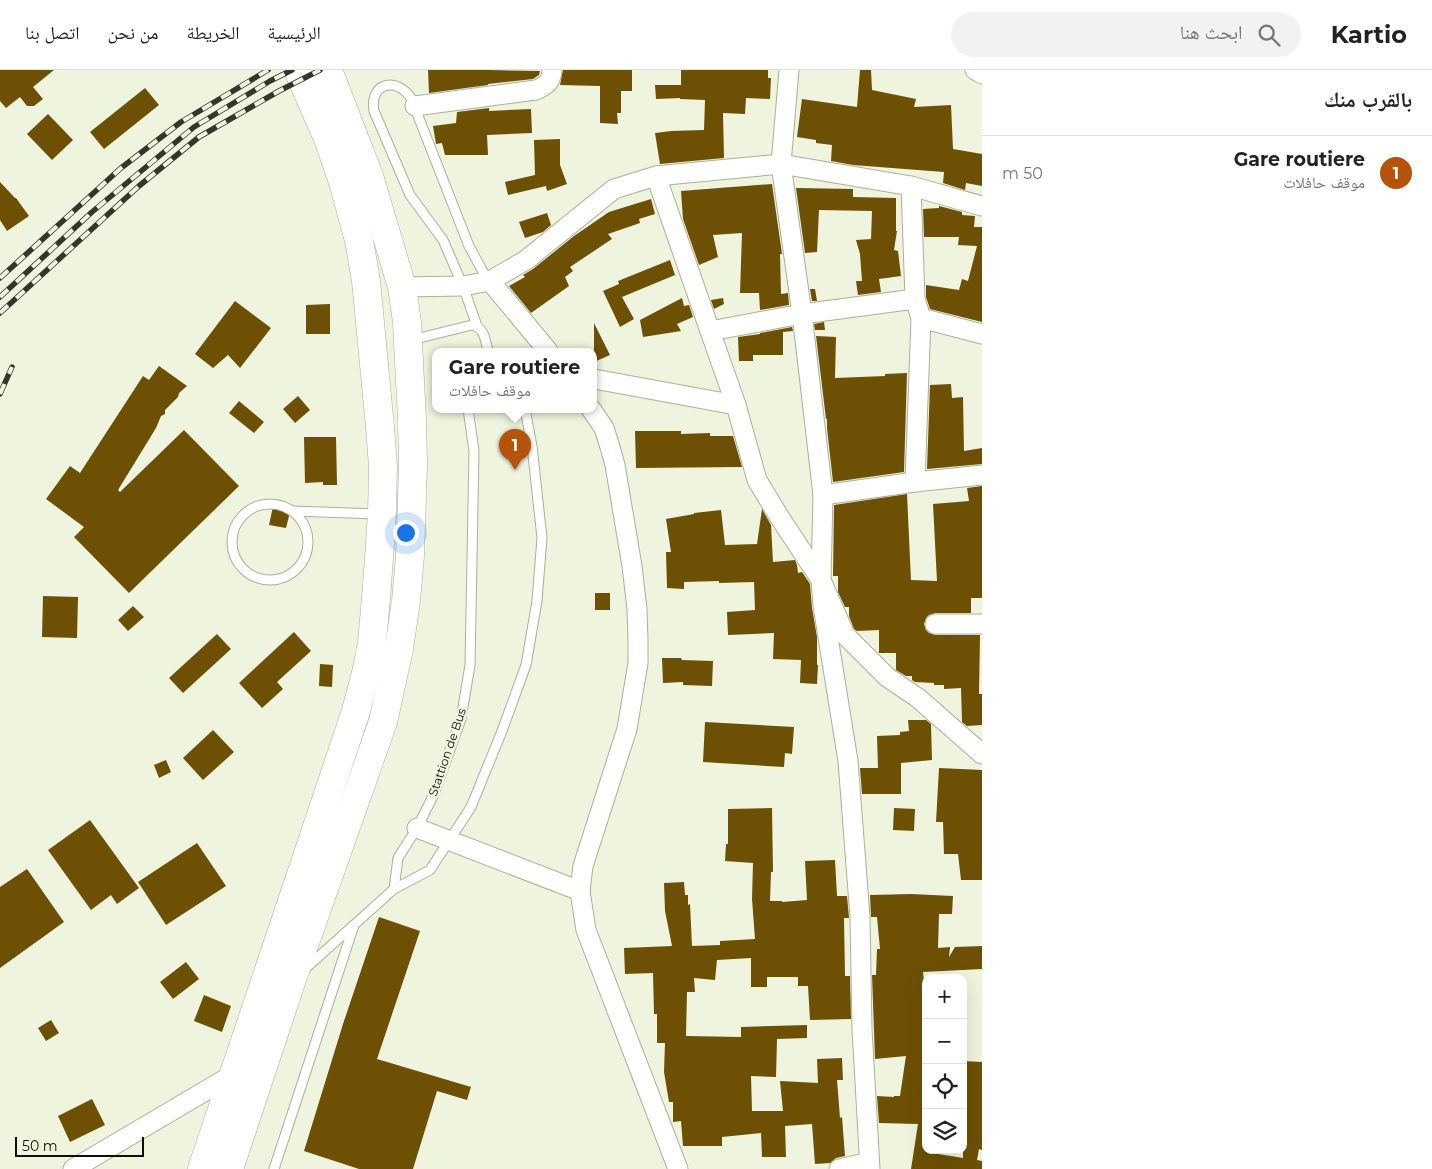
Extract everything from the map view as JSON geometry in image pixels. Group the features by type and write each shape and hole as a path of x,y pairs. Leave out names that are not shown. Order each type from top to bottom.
{"main road":[{"path":"229,1169 246,1076 367,669 372,643 378,586 382,514 382,467 366,281 359,240 343,182 329,141 298,70"},
{"path":"202,1169 291,982 383,722 398,657 406,601 412,510 412,429 406,314 401,281 369,176 328,70"},
{"path":"366,281 385,274 401,281"},
{"path":"372,344 379,347 394,348 408,341"}],"street":[{"path":"415,106 536,90 545,86 552,78 552,70"},
{"path":"789,70 780,164 802,314 823,495 822,606 848,761 860,917 862,1029 870,1165 839,1169"},
{"path":"975,70 982,74"},
{"path":"401,281 463,286 490,281 526,260 614,189 656,176 780,164 910,186 982,206"},
{"path":"656,176 736,405 756,480 821,580 845,635 887,677 918,698 982,754"},
{"path":"910,186 915,299 921,318 915,482"},
{"path":"490,281 546,348"},
{"path":"710,331 802,314 915,299"},
{"path":"921,318 982,334"},
{"path":"597,380 736,405"},
{"path":"594,413 604,428 615,465 632,566 637,609 638,663 627,729 583,866 580,891 586,930 678,1169"},
{"path":"823,495 982,475"},
{"path":"935,624 982,624"},
{"path":"417,828 580,891"},
{"path":"73,1169 246,1076"}],"lane":[{"path":"477,326 444,240 414,202 406,188 374,110 374,97 383,87 396,85 402,88 415,106 469,246 490,281"},
{"path":"408,341 472,325 482,330 487,348"},
{"name":"Stattion de Bus","path":"394,889 398,858 417,828 434,794 461,719 470,665 474,452 469,413"},
{"path":"291,982 394,889 430,870 471,807 526,665 537,601 542,538 532,446 526,413"},
{"path":"292,511 307,530 308,543 306,555 300,566 291,574 279,579 267,580 254,577 244,570 237,560 233,548 233,535 237,524 245,514 256,508 268,505 280,506 292,511 382,514"},
{"path":"274,1169 355,923"}],"building":[{"path":"0,70 54,70 33,87 43,99 34,106 27,106 20,97 6,108 0,101"},
{"path":"428,70 540,71 539,75 533,79 429,93"},
{"path":"563,70 632,70 632,91 621,91 621,113 617,113 618,124 600,123 600,86 560,85"},
{"path":"681,70 768,70 768,78 771,78 770,99 746,98 745,114 723,113 724,158 660,164 655,133 704,130 705,100 656,99 655,85 681,85"},
{"path":"860,70 871,70 872,90 916,99 914,107 951,105 953,149 982,154 982,186 966,183 965,190 943,183 944,172 853,165 831,161 832,145 816,143 816,140 797,137 802,99 857,107"},
{"path":"145,88 159,105 104,149 90,132"},
{"path":"489,108 489,111 531,109 532,133 487,135 488,155 445,155 442,143 436,144 433,126 456,123 457,112"},
{"path":"48,114 73,140 52,160 27,134"},
{"path":"560,139 560,165 567,184 547,191 546,186 508,195 505,182 535,175 534,140"},
{"path":"0,182 16,198 29,216 7,231 0,220"},
{"path":"772,184 782,254 780,254 781,294 788,293 789,305 760,310 759,293 740,293 742,233 713,235 718,257 699,265 683,219 681,191"},
{"path":"796,188 853,189 853,197 896,198 897,231 894,250 898,251 901,276 879,279 881,292 858,295 856,281 862,281 860,254 856,240 871,239 872,211 819,210 817,252 805,253"},
{"path":"651,199 655,214 639,219 640,223 608,234 612,239 570,267 573,271 565,277 569,286 531,313 509,286 525,277 523,275 609,212"},
{"path":"939,206 962,212 962,215 975,216 974,227 982,227 982,322 930,309 926,297 926,285 959,290 962,279 968,281 977,246 958,245 959,237 924,237 923,209 939,208"},
{"path":"547,213 551,225 543,232 525,238 519,222"},
{"path":"670,260 675,275 622,297 634,319 620,327 603,291 619,284 618,281"},
{"path":"810,289 815,289 817,301 812,301"},
{"path":"682,298 684,306 689,305 693,317 677,324 681,331 643,337 640,320"},
{"path":"723,298 724,304 714,309 711,300"},
{"path":"235,301 271,328 240,368 228,355 213,368 195,354"},
{"path":"330,304 330,334 306,334 306,305"},
{"path":"824,322 825,330 815,330 814,324"},
{"path":"594,323 610,355 597,361 597,348 594,348"},
{"path":"792,327 793,331 783,332 783,355 753,355 753,361 739,361 738,337"},
{"path":"816,336 836,337 835,378 907,373 904,472 833,482"},
{"path":"159,366 187,386 165,410 165,414 161,416 156,428 118,490 120,492 184,430 239,486 129,593 74,537 84,527 46,499 70,466 80,473 143,376 149,380"},
{"path":"951,384 952,398 963,397 964,451 982,448 982,464 927,469 930,385"},
{"path":"298,396 310,410 295,423 283,409"},
{"path":"239,401 264,422 254,433 229,413"},
{"path":"635,431 681,431 681,434 710,433 710,436 733,436 742,467 636,468"},
{"path":"304,437 336,437 337,485 323,485 323,482 305,483"},
{"path":"982,486 982,598 971,598 971,613 935,613 926,618 924,624 929,633 935,635 980,635 979,694 982,694 982,725 967,726 962,722 961,688 944,689 944,685 915,682 912,680 912,676 906,676 896,670 896,653 879,653 879,630 857,631 854,629 849,616 849,607 845,607 838,592 838,576 833,576 834,505 907,494 911,580 937,581 933,504 969,501 967,488"},
{"path":"274,502 289,505 286,510 289,516 286,528 269,525"},
{"path":"762,509 771,525 773,562 795,560 798,573 802,572 810,584 817,637 817,684 800,683 801,660 773,659 774,633 728,635 727,612 755,610 754,582 684,582 684,589 667,588 666,552 671,552 666,519 721,510 725,545 757,544"},
{"path":"595,593 610,593 610,610 595,610"},
{"path":"43,596 78,597 77,638 42,637"},
{"path":"133,606 144,617 128,631 118,620"},
{"path":"294,632 311,651 277,682 283,689 262,708 239,683"},
{"path":"217,634 231,649 183,693 169,678"},
{"path":"662,658 713,661 712,686 683,685 683,682 663,683"},
{"path":"320,664 333,665 332,687 319,686"},
{"path":"908,720 926,720 931,724 932,760 901,763 901,794 862,794 860,768 878,768 877,736 900,735 900,732 909,731"},
{"path":"705,722 794,727 792,754 785,753 784,767 703,762"},
{"path":"213,730 234,752 203,780 183,758"},
{"path":"166,760 171,772 159,778 154,765"},
{"path":"939,768 982,770 982,880 961,880 958,854 944,854 943,822 936,822"},
{"path":"772,808 773,872 771,872 770,901 807,900 805,861 835,860 837,896 847,896 849,918 844,918 845,976 850,976 851,1019 810,1020 808,986 798,986 798,977 767,977 767,987 751,987 751,958 717,960 715,980 694,978 695,992 687,992 686,1036 741,1037 741,1027 807,1025 807,1038 777,1039 776,1077 751,1076 752,1111 783,1111 780,1081 818,1083 817,1059 842,1058 843,1080 837,1080 845,1156 836,1158 830,1163 815,1164 812,1124 785,1126 786,1157 762,1157 761,1133 722,1137 722,1146 683,1146 681,1121 673,1122 673,1102 669,1102 664,1072 665,1043 657,1043 657,1014 654,1014 653,973 625,974 624,948 672,946 665,911 664,883 684,882 685,895 688,895 688,905 690,904 692,946 720,945 720,941 755,939 752,899 753,863 725,861 726,844 728,844 728,809"},
{"path":"894,808 915,809 914,831 893,830"},
{"path":"90,820 139,888 117,904 111,895 91,910 48,850"},
{"path":"197,843 226,886 166,925 138,882"},
{"path":"27,869 64,922 0,968 0,887"},
{"path":"870,895 953,896 952,914 939,914 938,948 950,947 949,957 955,947 982,946 982,969 923,972 922,974 922,1154 938,1154 963,1158 963,1154 967,1154 967,1061 982,1062 982,1150 979,1149 977,1160 982,1161 982,1169 911,1169 918,1124 879,1123 877,1096 900,1096 906,1056 875,1059 872,975 876,975 877,949 880,949 877,917 871,917"},
{"path":"379,917 420,931 377,1059 471,1087 467,1100 437,1091 413,1169 359,1169 304,1151 343,1024"},
{"path":"186,962 199,979 173,999 160,982"},
{"path":"204,995 231,1006 222,1032 194,1021"},
{"path":"51,1020 59,1033 46,1041 38,1028"},
{"path":"92,1099 105,1125 70,1142 58,1116"}],"railway":[{"path":"0,278 121,168 181,122 268,70"},
{"path":"0,297 92,212 194,127 270,81 292,70"},
{"path":"0,313 139,186 199,137 320,70"},
{"path":"0,394 12,367"}],"place":[{"name":"Gare routiere","path":"515,470"}]}
